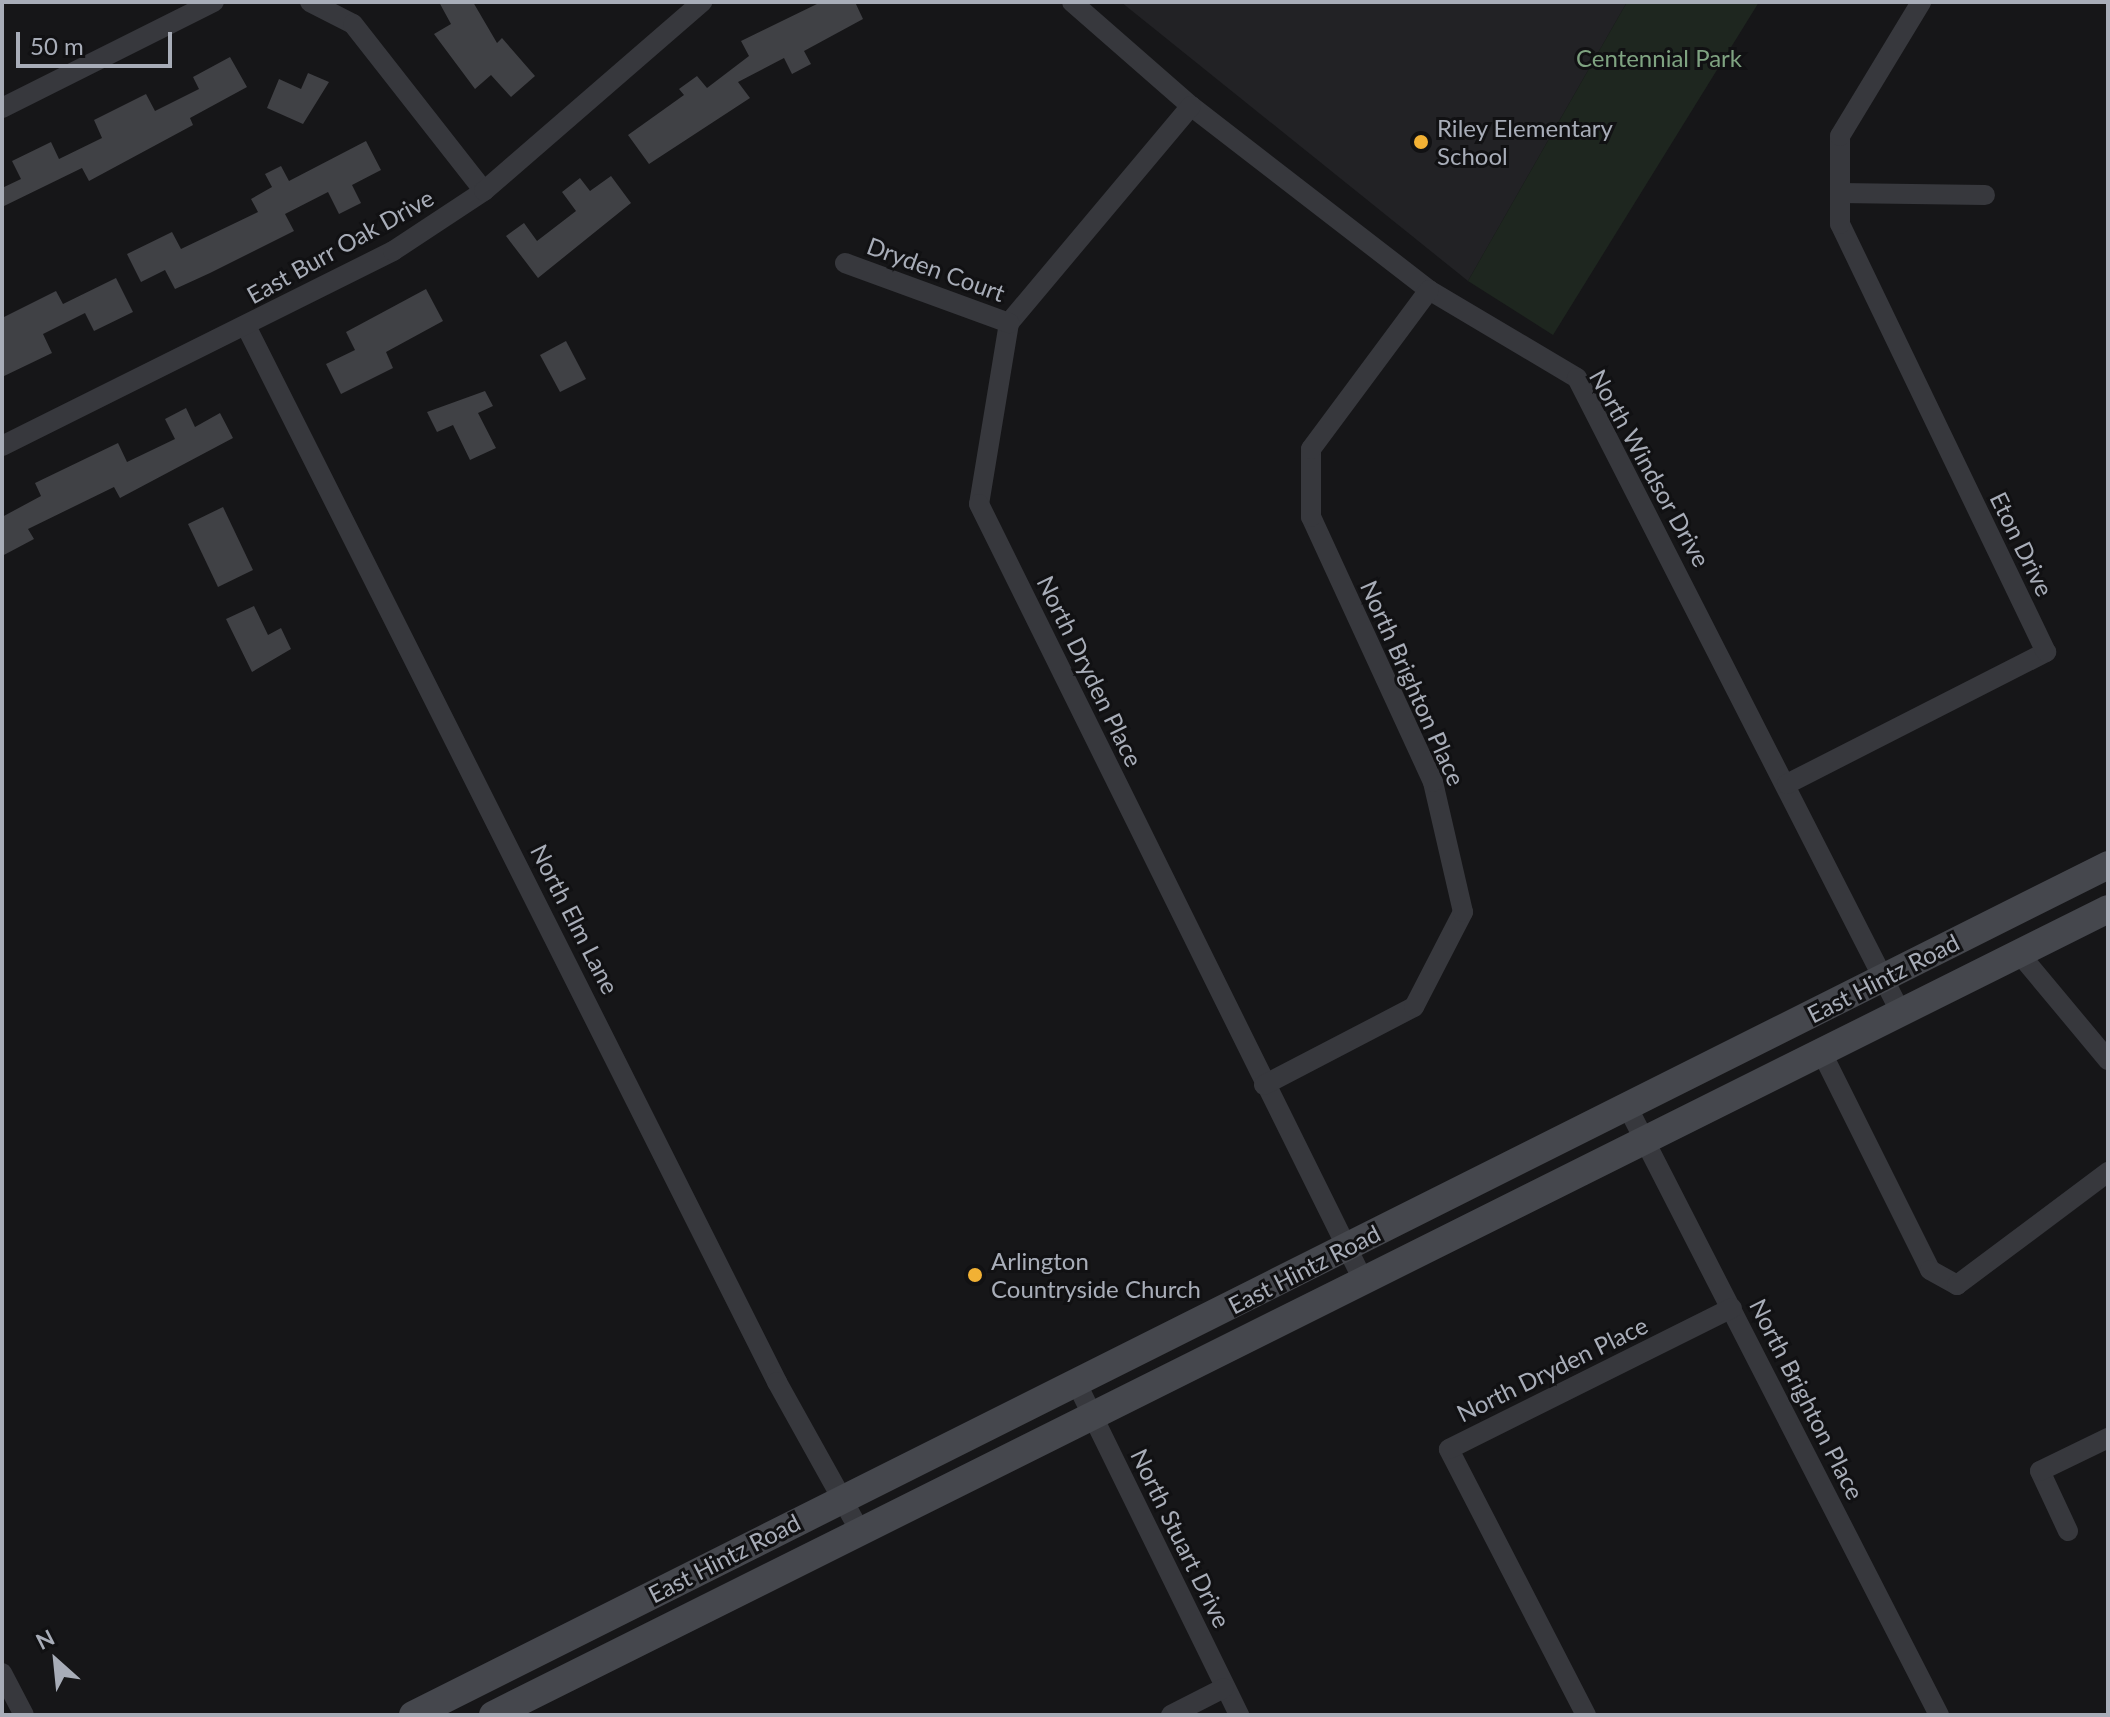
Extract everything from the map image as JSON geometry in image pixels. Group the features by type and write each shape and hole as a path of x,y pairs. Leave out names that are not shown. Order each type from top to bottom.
{"main road":[{"name":"East Hintz Road","path":"413,1715 2108,865"},
{"name":"East Hintz Road","path":"493,1715 1363,1280 1823,1055 2018,952 2108,909"}],"street":[{"path":"2,108 214,2"},
{"path":"310,2 353,24 484,191"},
{"name":"East Burr Oak Drive","path":"2,446 247,328 393,251 484,191 702,2"},
{"name":"Eton Drive","path":"1787,784 2046,652 1840,224 1840,136 1921,2"},
{"name":"North Windsor Drive","path":"1077,4 1191,106 1429,290 1577,378 1787,784 1901,1013"},
{"path":"1009,323 1191,106"},
{"path":"1840,193 1985,195"},
{"name":"Dryden Court","path":"845,263 1009,323"},
{"name":"North Brighton Place","path":"1264,1085 1414,1007 1463,912 1433,782 1311,517 1311,449 1429,290"},
{"name":"North Dryden Place","path":"1009,323 979,504 1363,1280"},
{"name":"North Elm Lane","path":"247,328 860,1531"},
{"path":"2018,952 2108,1060"},
{"path":"1823,1055 1930,1270 1957,1285 2108,1172"},
{"name":"North Brighton Place","path":"1628,1108 1939,1715"},
{"name":"North Dryden Place","path":"1586,1715 1449,1449 1732,1308"},
{"name":"North Stuart Drive","path":"1077,1384 1239,1715"},
{"path":"2068,1531 2040,1471 2108,1438"},
{"path":"2,1673 24,1715"},
{"path":"1171,1715 1224,1688"}],"shaded area":[{"name":"Riley Elementary School","path":"1121,2 1627,2 1468,281"}],"green space":[{"name":"Centennial Park","path":"1627,2 1759,2 1553,335 1468,281"}],"building":[{"path":"439,2 473,2 497,43 502,38 535,76 511,97 491,75 475,89 434,34 451,24"},
{"path":"821,2 855,2 863,19 804,51 811,64 792,74 784,58 738,82 750,98 649,164 628,135 684,95 679,89 697,76 707,88 749,56 741,41"},
{"path":"230,57 247,87 190,118 193,125 89,181 82,168 2,207 2,188 21,179 12,161 51,142 59,159 102,138 94,120 146,94 155,111 199,89 193,77"},
{"path":"308,73 329,82 303,124 267,108 279,79 301,89"},
{"path":"366,141 381,170 352,185 361,203 339,214 328,192 285,214 294,231 210,273 175,289 165,270 141,282 127,254 172,232 181,249 258,212 251,199 272,187 265,174 281,166 289,181"},
{"path":"611,176 631,203 538,278 506,236 524,223 537,241 576,211 562,192 580,178 590,191"},
{"path":"116,278 133,312 94,331 85,313 43,334 52,353 2,377 2,318 56,291 63,304"},
{"path":"426,289 443,321 386,352 393,368 341,394 326,364 355,350 346,332"},
{"path":"566,341 586,379 560,392 540,355"},
{"path":"485,391 493,406 478,413 496,448 470,460 453,425 437,432 427,412"},
{"path":"186,408 195,427 220,413 233,438 120,498 114,487 28,529 34,539 2,556 2,517 41,496 35,483 118,443 127,462 175,439 165,419"},
{"path":"223,507 253,570 218,587 188,524"},
{"path":"254,606 268,635 281,628 291,649 252,672 226,619"}],"place":[{"name":"Riley Elementary School","path":"1421,142"},
{"name":"Arlington Countryside Church","path":"975,1275"}]}
